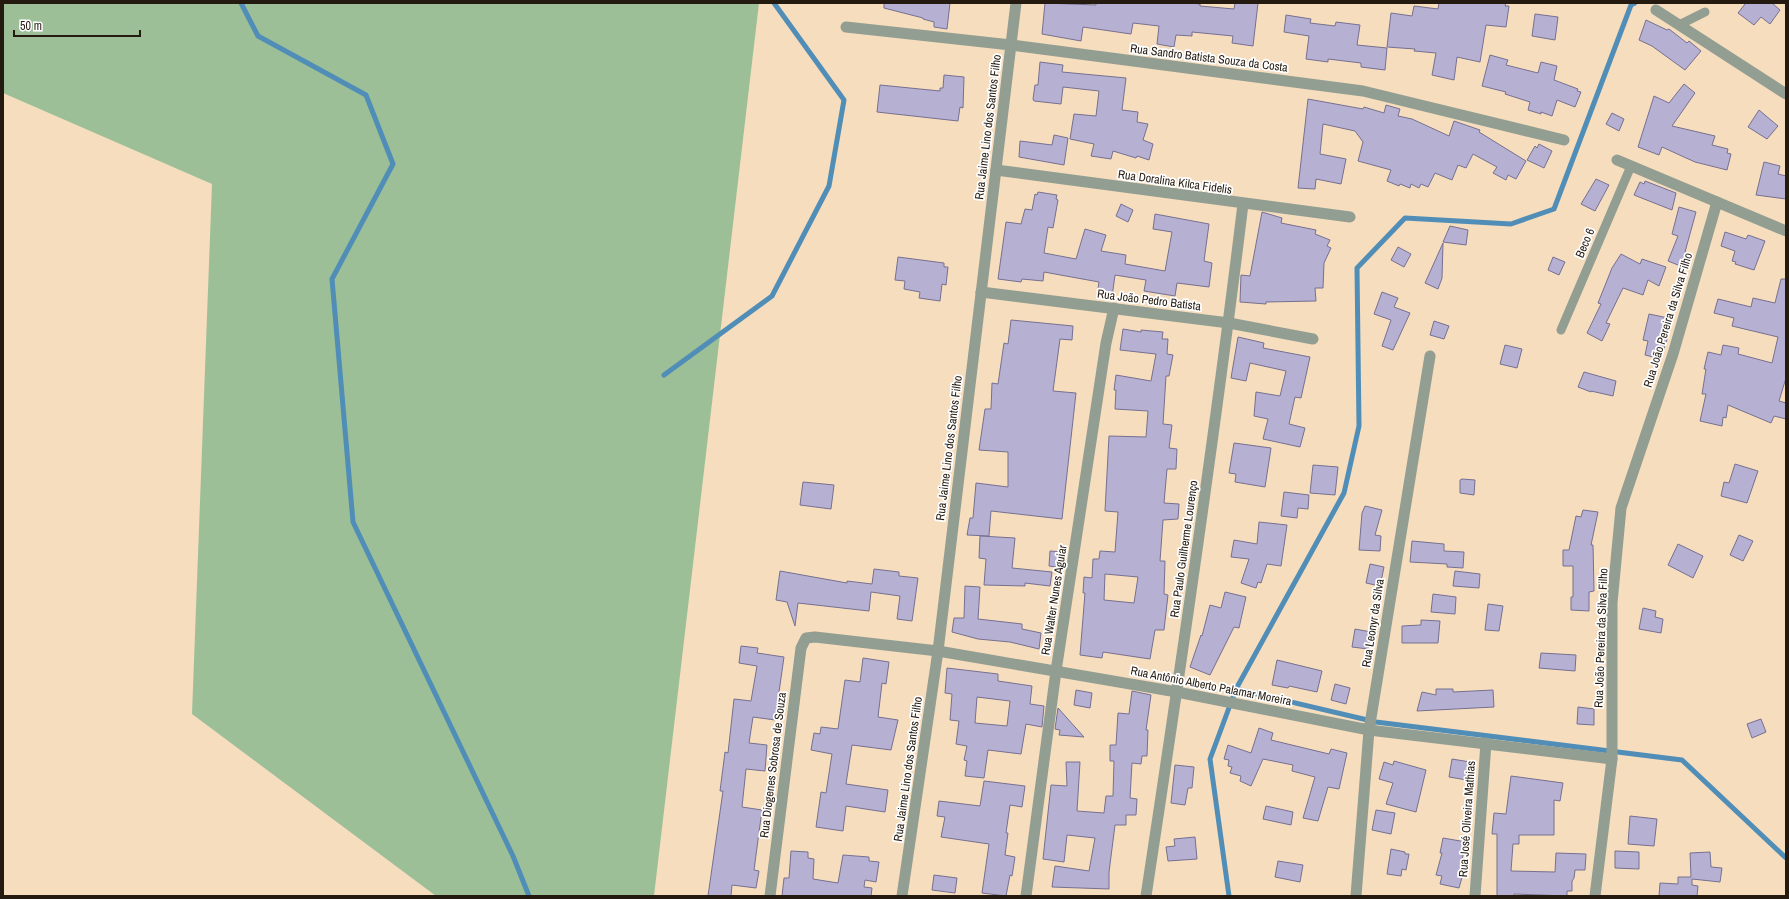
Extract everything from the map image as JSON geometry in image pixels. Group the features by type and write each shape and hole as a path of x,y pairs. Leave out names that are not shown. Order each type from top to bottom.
{"street":[{"name":"Rua Jaime Lino dos Santos Filho","path":"902,896 938,651 1016,3"},
{"path":"1656,10 1786,94"},
{"name":"Rua Sandro Batista Souza da Costa","path":"846,27 1011,46 1362,92 1564,140"},
{"path":"1617,160 1786,231"},
{"name":"Rua Doralina Kilca Fidelis","path":"996,170 1350,217"},
{"name":"Rua João Pereira da Silva Filho","path":"1595,896 1612,759 1612,603 1621,508 1673,354 1717,202"},
{"name":"Rua Paulo Guilherme Lourenço","path":"1146,896 1177,692 1229,323 1243,204"},
{"name":"Rua João Pedro Batista","path":"981,292 1229,323 1313,339"},
{"name":"Rua Walter Nunes Aguiar","path":"1026,896 1056,671 1106,343 1114,308"},
{"name":"Rua Leonyr da Silva","path":"1356,896 1369,730 1430,356"},
{"name":"Rua Antônio Alberto Palamar Moreira","path":"806,638 816,637 938,651 1177,692 1369,730 1612,759"},
{"name":"Rua Diogenes Sobrosa de Souza","path":"770,896 801,648 806,638"},
{"name":"Rua José Oliveira Mathias","path":"1475,896 1486,743"}],"lane":[{"path":"1679,25 1704,12"},
{"name":"Beco 6","path":"1561,330 1631,166"}],"green space":[{"path":"3,3 759,3 654,896 436,896 192,714 212,184 3,93"}],"building":[{"path":"884,3 950,3 947,29 934,27 934,22 923,18 884,8"},
{"path":"1045,3 1096,5 1096,3 1192,3 1200,4 1200,6 1234,9 1235,3 1258,3 1253,46 1232,43 1233,36 1192,32 1192,36 1176,35 1174,47 1157,44 1159,26 1133,23 1131,34 1083,27 1081,41 1042,34"},
{"path":"1439,3 1506,3 1505,6 1509,6 1506,27 1486,25 1480,62 1457,57 1454,80 1432,75 1436,53 1414,51 1415,49 1387,47 1391,13 1412,16 1414,6 1438,9"},
{"path":"1743,3 1772,3 1780,10 1770,24 1761,17 1754,25 1738,13 1745,4"},
{"path":"1535,14 1558,17 1555,40 1532,36"},
{"path":"1286,15 1311,19 1310,23 1335,26 1336,22 1360,25 1357,45 1387,48 1385,70 1361,67 1361,63 1328,59 1328,62 1306,59 1309,36 1284,32"},
{"path":"1646,20 1667,30 1669,29 1687,43 1689,41 1701,51 1685,70 1652,46 1639,40"},
{"path":"1490,55 1508,60 1506,65 1538,73 1541,62 1557,66 1554,80 1578,89 1577,91 1581,92 1575,107 1557,100 1552,116 1541,112 1541,114 1528,110 1530,102 1505,94 1506,92 1482,86"},
{"path":"1040,62 1063,65 1062,72 1126,78 1122,110 1138,112 1137,122 1148,124 1143,140 1153,144 1149,160 1137,156 1136,158 1113,151 1111,159 1091,156 1094,144 1070,139 1074,114 1096,116 1099,91 1063,87 1061,104 1034,101 1035,85 1038,85"},
{"path":"944,75 964,77 963,108 960,107 958,121 877,112 880,85 940,91 940,88 943,88"},
{"path":"1684,84 1695,93 1672,126 1715,136 1712,145 1728,149 1727,153 1731,154 1727,170 1695,162 1662,147 1659,155 1638,147 1654,96 1669,103"},
{"path":"1308,99 1363,109 1364,107 1384,113 1386,105 1400,109 1398,116 1412,119 1449,136 1454,121 1480,130 1479,132 1526,161 1516,179 1508,175 1506,180 1493,173 1497,167 1473,154 1466,168 1458,165 1452,180 1435,173 1428,187 1421,184 1419,188 1411,184 1410,188 1400,184 1399,186 1387,181 1391,170 1358,161 1363,142 1355,131 1323,124 1320,154 1346,159 1341,184 1316,179 1315,189 1298,188"},
{"path":"1759,110 1778,126 1767,139 1748,127"},
{"path":"1612,113 1624,119 1619,131 1606,124"},
{"path":"1054,135 1068,138 1064,165 1019,157 1020,141 1052,145"},
{"path":"1539,144 1552,151 1544,168 1527,160 1535,146 1537,148"},
{"path":"1764,162 1780,166 1778,174 1786,176 1786,199 1756,195"},
{"path":"1596,179 1609,185 1595,211 1581,204"},
{"path":"1645,181 1676,193 1672,210 1634,195 1640,182 1644,184"},
{"path":"1038,192 1057,195 1056,199 1058,200 1053,228 1048,227 1044,253 1076,259 1085,229 1106,235 1101,251 1126,255 1125,264 1165,271 1172,232 1153,229 1155,214 1209,224 1204,261 1212,263 1209,287 1177,283 1175,296 1144,291 1146,280 1115,275 1112,297 1097,295 1099,282 1044,272 1043,281 1022,279 1021,282 998,279 1006,222 1021,224 1025,209 1032,210 1035,194 1037,195"},
{"path":"1121,204 1133,210 1128,222 1116,216"},
{"path":"1679,207 1696,212 1685,252 1688,253 1683,267 1668,261 1678,236 1672,234"},
{"path":"1262,212 1282,218 1281,223 1316,230 1315,234 1330,240 1327,246 1331,248 1324,263 1323,288 1315,288 1316,301 1266,302 1266,304 1240,302 1241,275 1250,276"},
{"path":"1450,226 1468,230 1466,245 1443,242"},
{"path":"1725,232 1746,239 1748,235 1765,241 1754,270 1735,264 1736,262 1732,261 1735,251 1721,246"},
{"path":"1443,243 1442,278 1438,289 1425,283"},
{"path":"1398,247 1411,254 1404,267 1391,260"},
{"path":"1621,254 1640,264 1642,259 1666,267 1659,286 1648,280 1643,295 1623,288 1606,323 1610,324 1602,341 1587,333 1601,304 1598,303 1612,268"},
{"path":"898,257 944,263 944,267 948,267 946,285 942,284 940,301 919,298 920,292 904,289 905,281 895,280"},
{"path":"1553,257 1565,262 1559,275 1548,270"},
{"path":"1781,279 1786,279 1786,378 1779,401 1786,403 1786,419 1774,416 1771,423 1728,405 1726,418 1723,417 1722,426 1700,421 1706,394 1702,394 1706,369 1704,369 1708,352 1721,355 1723,345 1739,348 1738,354 1772,363 1778,337 1732,326 1734,318 1714,313 1718,299 1751,307 1753,298 1775,303"},
{"path":"1382,292 1398,298 1394,307 1410,313 1393,350 1382,346 1391,320 1374,314"},
{"path":"1649,314 1673,319 1661,359 1645,355 1648,341 1643,340"},
{"path":"1011,320 1073,326 1072,340 1060,339 1053,391 1076,393 1062,519 991,511 989,536 967,535 970,518 973,518 976,483 1008,487 1008,452 979,450 985,409 991,409 992,383 998,384 1004,343 1008,344"},
{"path":"1434,321 1449,326 1444,339 1430,335"},
{"path":"1123,329 1141,332 1141,330 1163,332 1162,339 1168,339 1167,354 1173,355 1169,376 1166,376 1163,424 1172,425 1169,448 1177,449 1176,469 1167,469 1164,503 1179,504 1178,519 1163,520 1160,561 1165,561 1164,594 1168,595 1164,630 1155,630 1150,659 1103,652 1102,658 1080,655 1085,593 1083,593 1084,577 1092,578 1093,559 1099,559 1100,551 1115,552 1118,512 1105,511 1109,436 1146,437 1148,411 1115,409 1116,390 1114,390 1116,375 1151,381 1156,354 1120,350","holes":["1105,574 1138,577 1134,603 1104,600"]},
{"path":"1238,337 1264,343 1263,348 1310,357 1301,398 1295,397 1289,424 1305,428 1300,447 1263,439 1268,419 1254,416 1256,392 1280,396 1286,371 1250,363 1246,381 1231,378"},
{"path":"1505,345 1522,349 1517,368 1500,364"},
{"path":"1584,372 1616,381 1613,396 1591,392 1578,387"},
{"path":"1234,443 1271,448 1265,487 1235,482 1236,474 1229,473"},
{"path":"1735,464 1758,471 1747,503 1721,496 1724,482 1729,483"},
{"path":"1313,465 1338,467 1335,495 1310,493"},
{"path":"1460,480 1475,480 1474,495 1460,493"},
{"path":"803,482 834,485 831,509 800,505"},
{"path":"1284,492 1309,495 1308,509 1298,508 1297,518 1281,516"},
{"path":"1365,506 1382,510 1375,535 1381,536 1380,551 1359,550 1362,513"},
{"path":"1583,510 1598,512 1591,545 1593,545 1594,591 1589,592 1589,611 1571,610 1571,597 1573,597 1573,566 1563,566 1563,550 1569,550 1576,516 1581,517"},
{"path":"1259,522 1287,525 1281,566 1267,564 1261,583 1258,582 1256,588 1241,583 1249,559 1231,557 1234,540 1257,544"},
{"path":"1739,535 1753,541 1743,561 1730,555"},
{"path":"980,536 1015,538 1012,568 1052,572 1050,586 1025,583 1025,586 984,585 986,559 979,558"},
{"path":"1412,541 1444,544 1444,551 1464,552 1463,568 1447,567 1447,564 1410,562"},
{"path":"1678,544 1703,556 1693,578 1668,565"},
{"path":"1050,551 1064,552 1062,568 1049,566"},
{"path":"1370,564 1384,567 1380,586 1366,583"},
{"path":"874,569 899,572 899,576 918,578 912,621 897,619 900,596 871,592 869,611 798,603 795,626 787,602 776,600 780,571 847,583 847,581 872,584"},
{"path":"1455,571 1480,574 1479,588 1453,586"},
{"path":"965,586 980,587 978,619 1022,624 1022,629 1041,633 1039,649 1010,642 978,639 952,632 954,618 964,618"},
{"path":"1225,592 1246,597 1239,628 1234,627 1210,675 1190,667 1201,635 1202,636 1210,605 1221,608"},
{"path":"1433,594 1456,597 1455,614 1431,612"},
{"path":"1488,604 1503,606 1499,631 1485,630"},
{"path":"1643,608 1656,611 1655,617 1663,619 1661,633 1639,629"},
{"path":"1421,620 1440,621 1438,643 1402,643 1402,626 1421,625"},
{"path":"1355,629 1371,632 1368,649 1352,647"},
{"path":"741,646 758,648 757,653 784,657 775,720 753,717 749,743 767,745 765,771 746,769 742,807 762,810 754,870 759,871 756,888 732,885 731,896 708,896 723,791 720,791 725,752 728,753 734,699 751,701 757,666 739,663"},
{"path":"1541,653 1576,655 1575,671 1539,668"},
{"path":"863,658 889,662 886,684 882,683 878,717 898,720 891,750 852,745 846,784 888,790 885,812 846,806 843,831 816,827 821,792 826,793 832,754 811,750 814,733 820,734 821,727 838,729 845,680 860,682"},
{"path":"1277,660 1322,671 1317,692 1289,686 1288,688 1272,685"},
{"path":"947,668 998,674 998,681 1032,686 1030,704 1044,706 1042,727 1026,724 1021,754 988,750 984,778 965,776 967,761 964,760 967,746 956,744 959,721 950,720 952,694 945,693","holes":["977,697 1010,701 1007,726 975,723"]},
{"path":"1335,684 1350,688 1346,704 1331,700"},
{"path":"1436,689 1453,689 1453,692 1493,690 1494,707 1417,711 1422,692 1436,695"},
{"path":"1076,690 1092,693 1090,708 1074,705"},
{"path":"1132,691 1151,695 1146,730 1148,730 1147,756 1142,756 1141,764 1132,763 1130,798 1137,799 1136,815 1126,815 1126,825 1115,825 1109,872 1109,889 1052,887 1055,866 1089,871 1095,838 1067,835 1064,862 1043,859 1051,785 1067,786 1066,762 1080,762 1077,811 1104,813 1106,796 1113,796 1114,761 1110,761 1110,745 1116,745 1118,713 1129,714"},
{"path":"1578,707 1594,709 1594,725 1577,724"},
{"path":"1058,708 1084,737 1059,735 1060,730 1055,729"},
{"path":"1761,719 1766,732 1752,738 1747,724"},
{"path":"1259,728 1273,733 1271,740 1329,754 1331,749 1347,753 1339,789 1328,787 1318,821 1303,818 1315,777 1292,771 1293,765 1263,759 1251,786 1240,781 1241,776 1230,773 1232,767 1228,766 1229,760 1224,759 1228,745 1251,753"},
{"path":"1452,759 1470,762 1467,780 1449,777"},
{"path":"1394,761 1426,770 1416,812 1386,804 1393,783 1379,779 1384,762 1393,765"},
{"path":"1175,765 1194,767 1192,788 1188,788 1185,805 1171,803"},
{"path":"1511,776 1563,783 1560,801 1554,800 1554,835 1519,835 1519,844 1513,844 1511,871 1555,872 1556,853 1586,854 1585,870 1575,870 1572,881 1572,891 1567,891 1567,896 1514,894 1514,896 1497,896 1497,834 1492,834 1494,813 1506,814"},
{"path":"984,781 1025,786 1022,807 1010,805 1005,855 1015,857 1012,876 1010,875 1006,896 982,893 989,844 941,837 945,817 937,816 939,801 980,806"},
{"path":"1266,806 1293,812 1291,825 1263,819"},
{"path":"1376,810 1395,813 1391,834 1372,830"},
{"path":"1630,816 1657,819 1654,846 1628,844"},
{"path":"1195,837 1197,859 1168,861 1166,847 1175,846 1174,839"},
{"path":"1443,838 1466,842 1459,873 1463,874 1459,888 1440,884 1442,876 1436,875 1442,853 1440,853"},
{"path":"1391,849 1409,854 1406,870 1402,869 1401,876 1387,874"},
{"path":"791,851 808,852 808,858 814,859 813,879 838,883 843,855 869,857 869,861 879,862 876,882 865,880 864,887 872,888 871,896 782,896 784,878 789,878"},
{"path":"1615,851 1639,852 1639,869 1615,868"},
{"path":"1710,852 1711,867 1722,868 1720,882 1692,879 1692,885 1698,886 1697,896 1659,896 1660,883 1678,884 1678,877 1691,877 1690,853"},
{"path":"1278,861 1303,865 1300,882 1275,877"},
{"path":"934,875 957,878 955,893 932,890"}],"waterway":[{"path":"241,3 258,36 366,95 393,164 332,279 353,522 513,856 529,896"},
{"path":"664,375 772,296 829,186 844,100 774,3"},
{"path":"1229,896 1210,759 1236,689 1344,493 1359,426 1357,268 1405,218 1511,224 1554,209 1631,5 1635,3"},
{"path":"1236,689 1376,722 1682,760 1786,858"}]}
